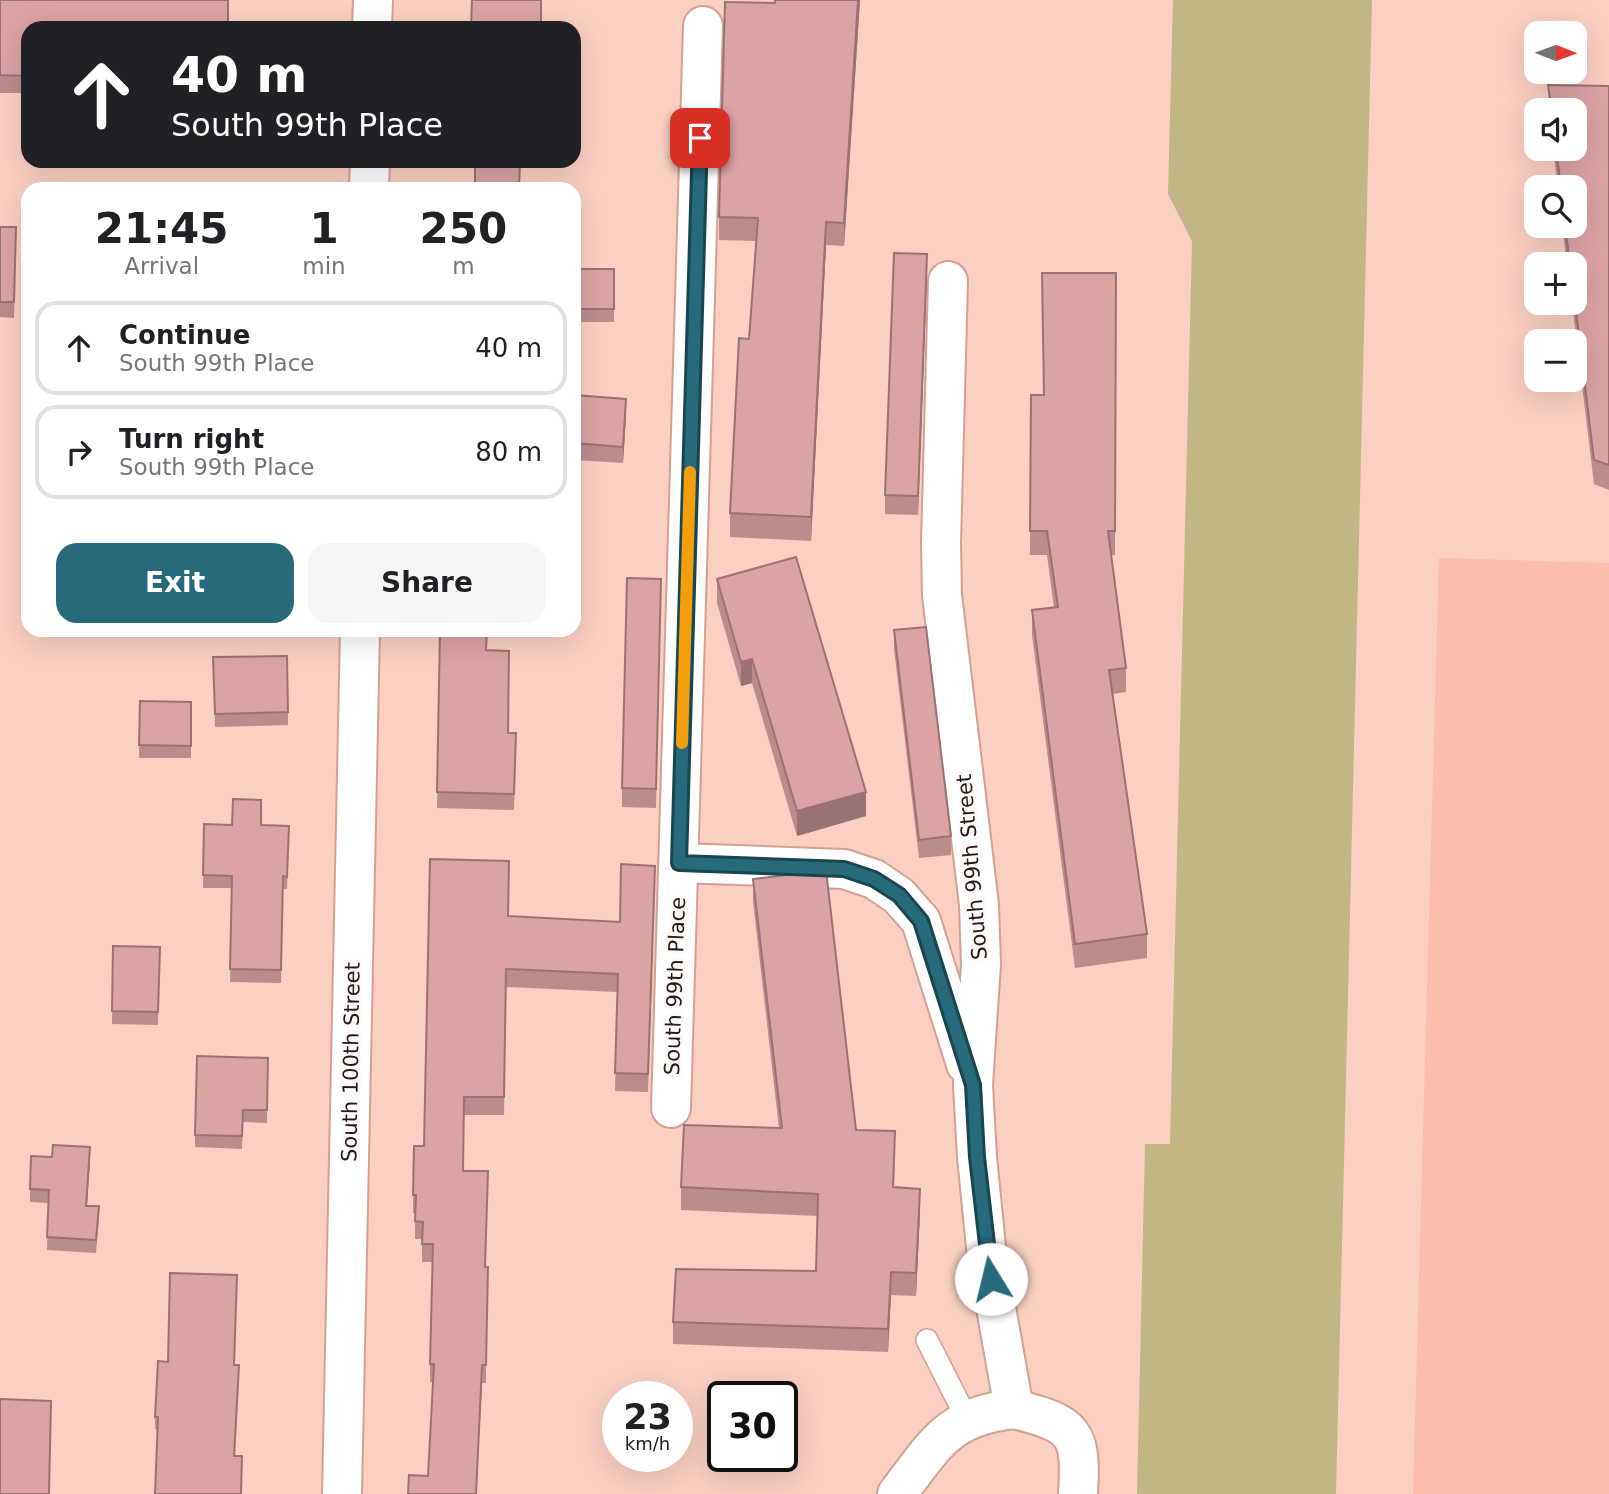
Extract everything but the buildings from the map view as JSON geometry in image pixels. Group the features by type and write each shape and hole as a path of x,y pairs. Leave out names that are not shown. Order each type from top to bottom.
{"street":[{"path":"372,21 373,0"},
{"name":"South 99th Place","path":"671,1108 703,26"},
{"name":"South 99th Street","path":"948,281 942,595 979,905 981,964 973,1085 977,1157 987,1257 1014,1409"},
{"name":"South 100th Street","path":"342,1494 360,637"},
{"path":"679,863 844,869 874,879 899,895 921,921 973,1085"},
{"path":"897,1494 938,1441 967,1419 988,1412 1014,1409 1048,1417 1069,1430 1079,1451 1078,1494"}],"lane":[{"path":"928,1340 967,1419"}],"shaded area":[{"path":"1173,0 1372,0 1336,1494 1137,1494 1145,1144 1170,1144 1192,241 1168,194"},
{"path":"1439,558 1609,563 1609,1494 1413,1494"}],"slow traffic":[{"path":"682,743 690,472"}],"route":[{"path":"700,138 679,863 844,869 874,879 899,895 921,921 973,1085 977,1157 991,1279"}]}
